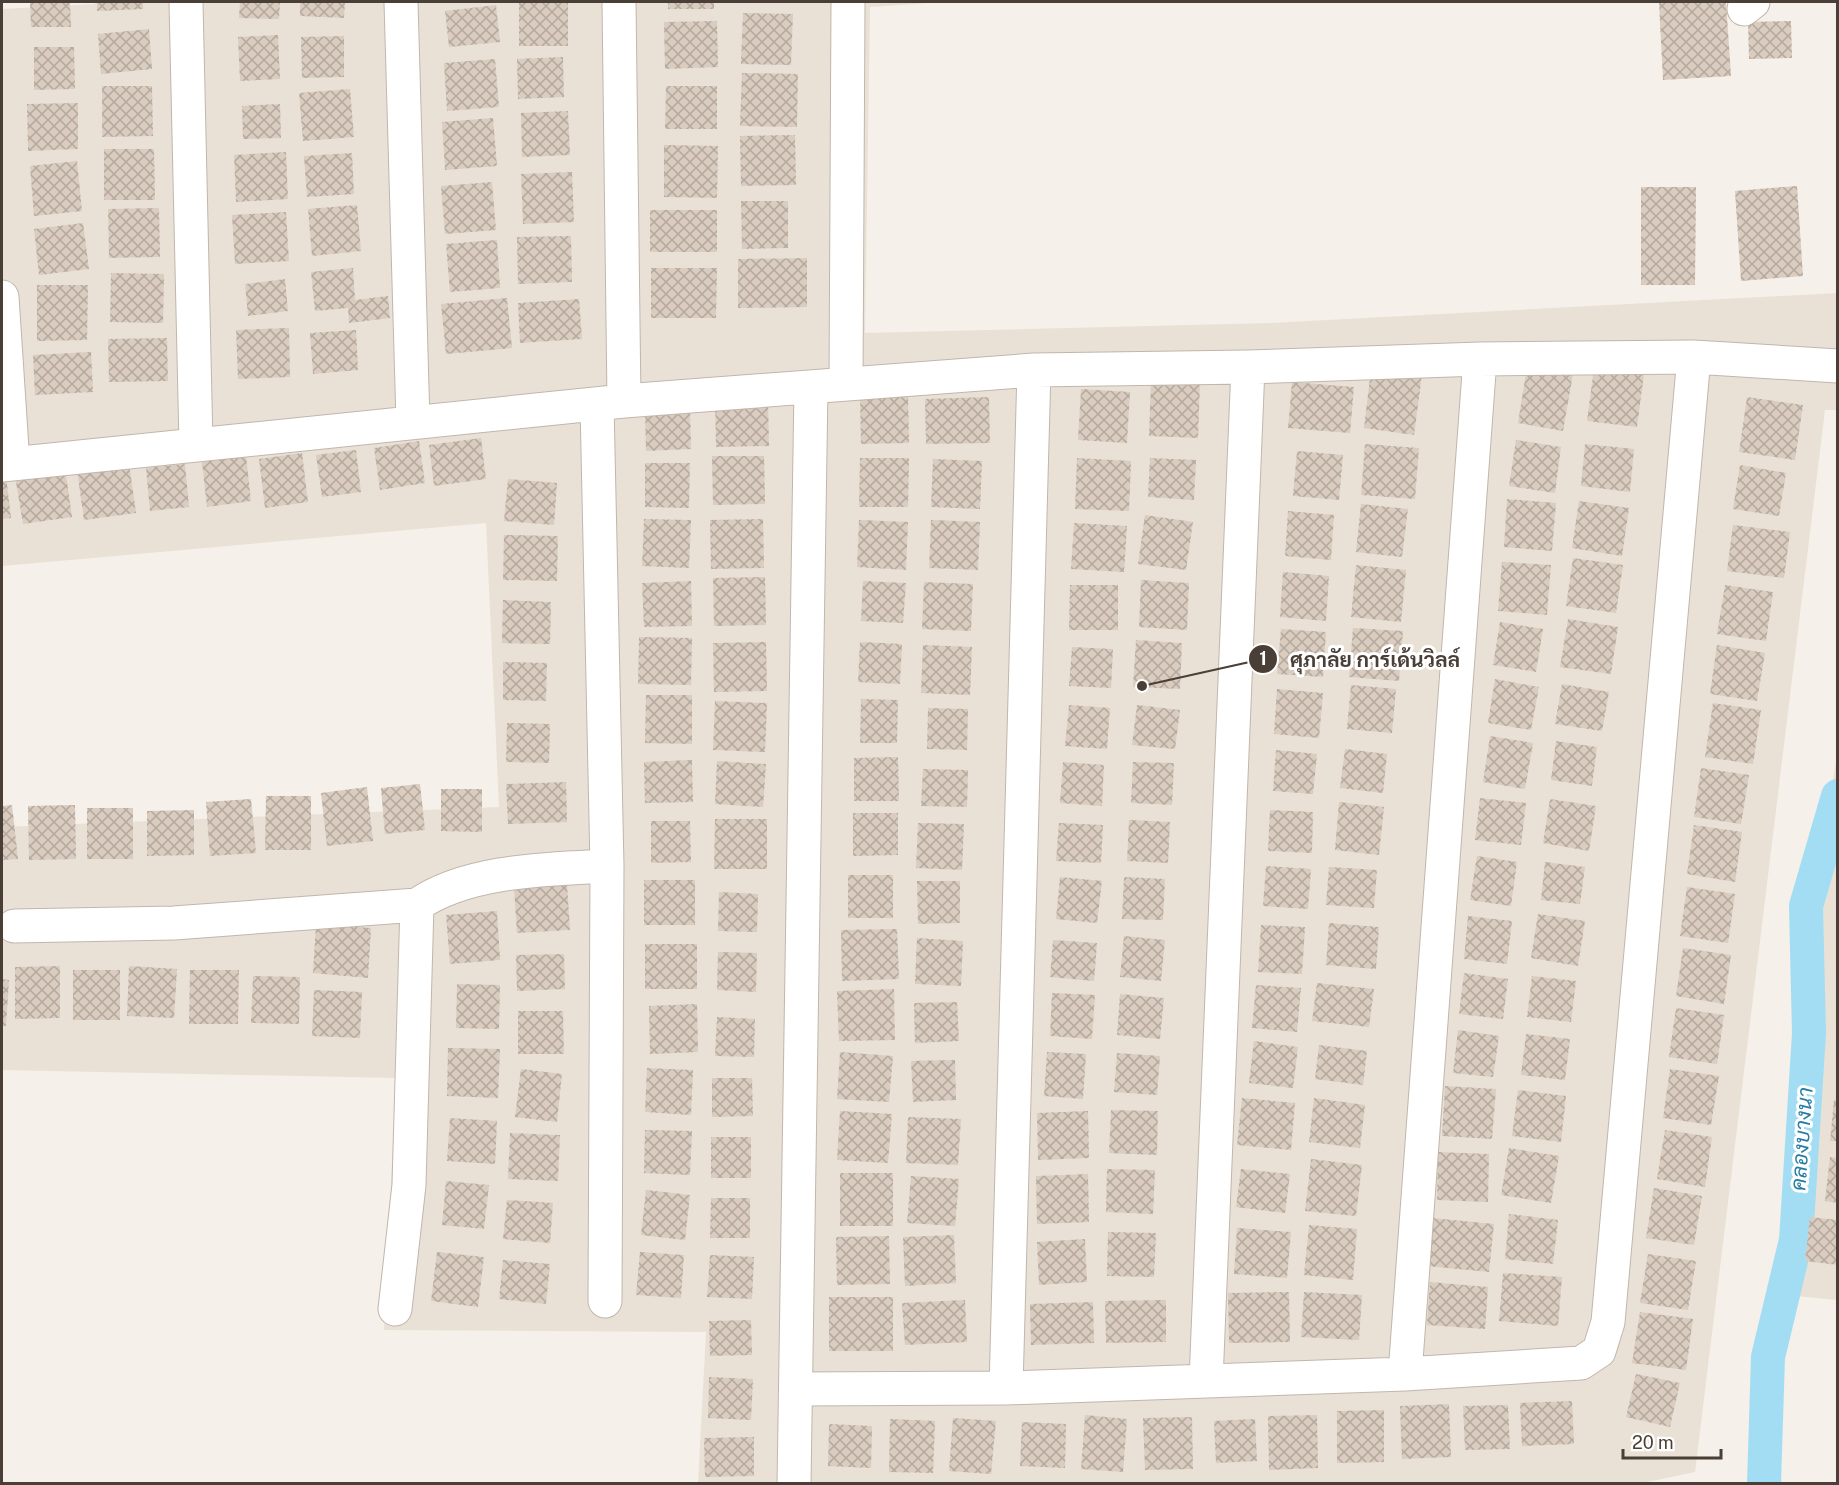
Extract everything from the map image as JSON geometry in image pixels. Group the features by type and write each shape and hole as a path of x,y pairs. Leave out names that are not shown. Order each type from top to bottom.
{"street":[{"path":"186,2 196,444"},
{"path":"401,2 412,422"},
{"path":"605,1301 611,402 619,2"},
{"path":"846,383 848,2"},
{"path":"2,297 7,465 611,402 1034,370 1248,367 1480,359 1695,357 1834,366"},
{"path":"796,1389 1006,1388 1405,1374 1581,1363 1599,1351 1608,1322 1695,357"},
{"path":"1405,1374 1480,359"},
{"path":"1206,1381 1248,367"},
{"path":"1006,1388 1034,370"},
{"path":"794,1484 811,387"},
{"path":"14,926 174,923 417,905 432,894 486,878 539,870 607,866"},
{"path":"395,1309 409,1185 417,905"}],"shaded area":[{"path":"95,2 944,2 870,7 865,333 1271,323 1837,293 1837,410 1825,410 1695,1472 1638,1484 698,1483 706,1332 384,1330 396,1078 2,1070 2,827 499,807 486,523 2,566 2,9 95,4"},
{"path":"1837,755 1837,1300 1796,1296 1812,910"}],"building":[{"path":"30,2 70,2 71,27 31,27"},
{"path":"97,2 143,2 143,9 97,11"},
{"path":"240,2 280,2 279,19 239,18"},
{"path":"300,2 345,2 344,18 300,16"},
{"path":"519,2 568,2 568,46 519,46"},
{"path":"668,2 714,2 714,9 668,9"},
{"path":"1726,2 1731,76 1663,80 1659,3"},
{"path":"496,5 500,42 449,47 445,11"},
{"path":"743,13 793,14 791,65 741,64"},
{"path":"717,21 718,67 665,69 664,22"},
{"path":"1791,21 1792,58 1749,59 1748,22"},
{"path":"149,29 152,69 101,74 98,34"},
{"path":"278,35 280,79 240,81 238,37"},
{"path":"344,36 344,77 302,78 301,37"},
{"path":"34,47 74,47 75,89 34,90"},
{"path":"563,57 564,97 518,99 517,59"},
{"path":"495,59 499,107 447,111 444,63"},
{"path":"742,73 798,74 797,127 740,126"},
{"path":"102,86 152,86 153,136 102,137"},
{"path":"666,86 717,86 717,129 665,129"},
{"path":"350,89 354,137 303,141 299,93"},
{"path":"78,103 78,149 28,151 27,104"},
{"path":"280,104 281,138 243,139 242,106"},
{"path":"568,111 570,155 522,157 521,113"},
{"path":"493,118 497,166 445,170 442,122"},
{"path":"795,135 796,185 741,186 740,136"},
{"path":"664,145 718,146 717,198 664,197"},
{"path":"104,149 154,149 155,200 104,200"},
{"path":"286,152 288,199 236,202 234,155"},
{"path":"352,153 354,194 307,197 304,156"},
{"path":"77,161 82,211 34,216 30,166"},
{"path":"572,172 574,222 523,224 521,174"},
{"path":"492,182 496,230 445,234 441,186"},
{"path":"1797,186 1803,276 1741,281 1735,191"},
{"path":"1641,187 1696,187 1695,285 1641,285"},
{"path":"741,201 788,201 788,248 742,249"},
{"path":"357,205 361,251 312,256 308,209"},
{"path":"159,208 160,257 109,258 108,209"},
{"path":"650,210 717,210 717,252 650,252"},
{"path":"286,212 289,261 235,264 232,215"},
{"path":"83,223 89,269 39,275 34,229"},
{"path":"571,236 572,282 518,284 517,237"},
{"path":"497,240 500,288 450,292 446,244"},
{"path":"807,258 807,307 738,308 738,259"},
{"path":"353,268 355,300 388,296 390,318 349,323 348,308 315,311 311,272"},
{"path":"651,268 717,268 716,318 651,318"},
{"path":"111,273 164,274 163,323 110,322"},
{"path":"285,279 288,311 248,316 245,284"},
{"path":"37,285 88,285 87,340 37,341"},
{"path":"507,298 512,348 446,354 441,304"},
{"path":"579,299 582,339 520,343 518,303"},
{"path":"289,328 290,377 238,379 236,330"},
{"path":"356,330 358,370 313,374 310,333"},
{"path":"167,338 168,381 109,382 108,339"},
{"path":"91,352 93,392 35,395 33,355"},
{"path":"1527,367 1573,374 1563,431 1518,423"},
{"path":"1594,368 1644,374 1637,427 1587,421"},
{"path":"1371,369 1422,375 1414,435 1364,428"},
{"path":"1151,382 1200,384 1198,438 1149,436"},
{"path":"1292,382 1354,387 1350,433 1288,428"},
{"path":"1081,389 1130,392 1127,443 1078,440"},
{"path":"908,395 909,443 861,444 860,396"},
{"path":"768,397 769,446 716,447 715,398"},
{"path":"989,397 990,443 926,444 925,399"},
{"path":"1747,397 1803,405 1795,460 1739,452"},
{"path":"690,406 691,449 646,451 645,408"},
{"path":"481,438 486,479 434,486 429,445"},
{"path":"1516,440 1561,447 1555,493 1509,486"},
{"path":"419,441 425,483 380,490 374,448"},
{"path":"1365,444 1419,448 1415,499 1361,495"},
{"path":"1585,444 1634,449 1630,492 1581,486"},
{"path":"356,450 361,492 322,497 316,455"},
{"path":"1297,451 1343,455 1339,500 1293,496"},
{"path":"302,453 308,502 265,508 259,459"},
{"path":"246,456 251,501 207,507 202,462"},
{"path":"712,456 764,456 765,504 713,505"},
{"path":"860,458 909,458 908,507 859,507"},
{"path":"1077,458 1131,461 1129,511 1075,509"},
{"path":"1150,458 1196,460 1194,500 1148,497"},
{"path":"933,459 982,461 980,509 931,507"},
{"path":"129,463 136,513 84,520 77,470"},
{"path":"645,463 690,463 689,508 645,507"},
{"path":"185,464 189,507 150,511 146,468"},
{"path":"1740,465 1786,473 1779,516 1733,509"},
{"path":"65,468 72,517 23,524 15,476"},
{"path":"2,476 6,476 11,518 2,519"},
{"path":"508,479 557,483 554,525 504,521"},
{"path":"1507,499 1556,503 1552,551 1504,547"},
{"path":"1579,501 1629,508 1622,556 1572,548"},
{"path":"1361,504 1408,509 1402,557 1356,552"},
{"path":"1288,511 1334,515 1331,560 1285,556"},
{"path":"1145,515 1193,522 1186,570 1138,564"},
{"path":"644,519 691,520 689,568 642,566"},
{"path":"763,519 764,568 711,569 710,520"},
{"path":"859,520 908,522 906,570 857,567"},
{"path":"931,520 980,522 978,570 929,568"},
{"path":"1074,523 1127,526 1124,572 1071,569"},
{"path":"1733,525 1790,532 1784,578 1727,571"},
{"path":"504,535 558,536 557,581 503,580"},
{"path":"1573,558 1623,565 1616,613 1566,606"},
{"path":"1502,562 1551,565 1547,615 1498,611"},
{"path":"1356,565 1406,570 1401,622 1351,617"},
{"path":"1283,572 1329,576 1326,621 1280,617"},
{"path":"765,577 766,625 714,626 713,578"},
{"path":"1141,580 1189,583 1187,630 1139,627"},
{"path":"691,581 692,626 644,627 642,583"},
{"path":"863,581 906,583 903,623 861,621"},
{"path":"924,582 973,584 971,631 922,629"},
{"path":"1070,585 1118,585 1118,630 1069,630"},
{"path":"1725,585 1773,592 1766,641 1717,634"},
{"path":"503,600 551,602 550,644 502,643"},
{"path":"1568,619 1618,627 1611,674 1560,667"},
{"path":"1500,622 1543,629 1536,672 1493,665"},
{"path":"1353,628 1403,631 1399,681 1349,677"},
{"path":"1281,629 1326,632 1323,677 1277,674"},
{"path":"639,637 692,638 691,685 638,684"},
{"path":"1136,640 1182,643 1180,689 1133,687"},
{"path":"766,642 767,691 714,692 713,643"},
{"path":"860,642 902,644 900,684 858,682"},
{"path":"923,645 972,647 970,695 921,693"},
{"path":"1717,645 1765,653 1757,701 1710,694"},
{"path":"1072,647 1113,649 1111,688 1069,686"},
{"path":"503,662 547,663 546,701 503,700"},
{"path":"1495,679 1539,687 1531,730 1488,723"},
{"path":"1562,684 1609,692 1602,731 1555,724"},
{"path":"1351,685 1396,689 1392,733 1347,729"},
{"path":"1277,689 1323,693 1319,738 1274,734"},
{"path":"646,695 692,695 692,744 645,743"},
{"path":"861,699 898,700 897,743 860,743"},
{"path":"715,701 767,703 765,752 713,750"},
{"path":"1713,703 1761,710 1753,764 1705,757"},
{"path":"1069,705 1110,708 1107,749 1065,746"},
{"path":"1137,705 1180,710 1175,749 1132,745"},
{"path":"928,708 968,709 967,750 927,749"},
{"path":"507,723 550,724 549,763 506,762"},
{"path":"1490,736 1533,743 1525,789 1483,782"},
{"path":"1556,741 1597,747 1592,786 1551,780"},
{"path":"1345,749 1387,754 1383,793 1340,788"},
{"path":"1276,750 1317,754 1313,794 1273,791"},
{"path":"898,757 899,801 854,801 854,758"},
{"path":"692,760 693,802 645,803 644,762"},
{"path":"717,761 766,764 763,807 715,804"},
{"path":"1063,762 1104,765 1102,806 1060,803"},
{"path":"1133,762 1174,763 1172,805 1131,803"},
{"path":"1701,768 1749,775 1741,824 1694,817"},
{"path":"923,769 968,770 967,807 921,806"},
{"path":"566,782 567,822 508,824 506,784"},
{"path":"420,784 425,830 385,834 381,788"},
{"path":"367,787 373,841 327,846 321,793"},
{"path":"441,789 482,789 482,832 441,831"},
{"path":"266,796 311,796 311,850 265,850"},
{"path":"1480,798 1526,803 1521,845 1475,840"},
{"path":"251,799 256,853 210,856 206,802"},
{"path":"1550,799 1596,806 1589,851 1543,843"},
{"path":"1339,802 1384,807 1379,855 1335,850"},
{"path":"12,805 18,859 2,860 2,806"},
{"path":"75,805 76,859 29,860 28,806"},
{"path":"87,808 133,808 133,859 87,859"},
{"path":"194,810 194,855 147,856 147,811"},
{"path":"1270,810 1313,812 1312,853 1268,851"},
{"path":"853,813 898,813 898,855 853,856"},
{"path":"715,819 767,819 767,869 714,869"},
{"path":"1129,820 1170,822 1168,863 1127,861"},
{"path":"651,821 690,821 691,862 651,863"},
{"path":"918,823 964,824 962,870 916,868"},
{"path":"1059,823 1103,825 1101,863 1056,861"},
{"path":"1694,825 1742,832 1735,882 1687,874"},
{"path":"1477,856 1517,862 1511,906 1470,900"},
{"path":"1545,862 1585,867 1580,904 1541,900"},
{"path":"1266,866 1311,869 1308,909 1263,906"},
{"path":"1329,867 1377,870 1374,908 1326,905"},
{"path":"848,875 893,875 893,918 848,918"},
{"path":"1060,877 1102,881 1097,923 1056,919"},
{"path":"1124,877 1165,879 1163,920 1122,919"},
{"path":"644,880 695,880 695,925 644,925"},
{"path":"917,881 960,881 960,923 918,924"},
{"path":"567,884 570,930 517,933 514,887"},
{"path":"1687,887 1735,894 1728,943 1680,936"},
{"path":"719,892 758,894 757,932 718,931"},
{"path":"497,911 500,960 450,964 446,915"},
{"path":"1538,914 1585,921 1578,966 1531,958"},
{"path":"1468,916 1512,921 1507,964 1464,959"},
{"path":"1329,923 1379,927 1376,969 1326,965"},
{"path":"316,924 371,928 368,978 313,973"},
{"path":"1261,925 1305,927 1302,974 1258,972"},
{"path":"897,929 899,979 842,981 841,930"},
{"path":"1124,936 1165,940 1161,981 1120,977"},
{"path":"917,938 963,941 961,986 915,984"},
{"path":"1053,940 1097,943 1094,981 1050,977"},
{"path":"645,944 697,944 697,989 645,989"},
{"path":"1683,948 1731,955 1724,1004 1676,996"},
{"path":"718,952 757,953 756,992 717,990"},
{"path":"564,954 565,989 517,991 516,955"},
{"path":"60,966 60,1018 15,1019 15,967"},
{"path":"129,966 177,969 174,1018 127,1016"},
{"path":"73,970 120,970 120,1020 73,1020"},
{"path":"190,970 239,970 238,1024 189,1024"},
{"path":"1464,973 1508,979 1503,1019 1459,1014"},
{"path":"253,976 300,977 299,1024 251,1023"},
{"path":"1532,976 1576,981 1571,1022 1527,1017"},
{"path":"2,979 9,980 6,1026 2,1026"},
{"path":"1317,983 1374,989 1369,1027 1312,1021"},
{"path":"457,984 500,985 499,1029 456,1028"},
{"path":"1256,985 1301,988 1297,1032 1252,1028"},
{"path":"894,989 895,1040 839,1041 837,991"},
{"path":"314,990 362,992 360,1038 312,1036"},
{"path":"1052,993 1095,995 1092,1039 1050,1036"},
{"path":"1120,994 1164,998 1160,1039 1117,1035"},
{"path":"957,1002 959,1041 915,1043 914,1003"},
{"path":"697,1004 698,1052 650,1054 649,1006"},
{"path":"1676,1008 1724,1015 1717,1064 1669,1057"},
{"path":"518,1011 563,1011 564,1054 518,1054"},
{"path":"717,1017 755,1019 754,1057 715,1056"},
{"path":"1458,1030 1499,1036 1493,1077 1453,1073"},
{"path":"1526,1034 1570,1039 1565,1080 1521,1075"},
{"path":"1254,1041 1298,1047 1293,1088 1249,1083"},
{"path":"1319,1045 1367,1051 1363,1085 1315,1079"},
{"path":"448,1048 500,1049 498,1098 447,1096"},
{"path":"840,1052 893,1056 889,1102 837,1099"},
{"path":"1047,1052 1086,1054 1083,1099 1044,1096"},
{"path":"1117,1053 1160,1056 1157,1095 1114,1092"},
{"path":"955,1060 956,1100 913,1102 911,1061"},
{"path":"647,1068 693,1070 691,1115 645,1112"},
{"path":"521,1069 562,1074 557,1122 515,1117"},
{"path":"1670,1069 1719,1076 1711,1125 1663,1118"},
{"path":"712,1078 752,1078 753,1116 712,1117"},
{"path":"1445,1086 1496,1089 1492,1139 1442,1136"},
{"path":"1518,1090 1566,1096 1561,1142 1512,1136"},
{"path":"1242,1098 1295,1103 1291,1150 1237,1145"},
{"path":"1314,1098 1365,1105 1360,1148 1309,1142"},
{"path":"1834,1100 1838,1100 1838,1141 1830,1141"},
{"path":"1111,1110 1158,1111 1157,1155 1109,1153"},
{"path":"840,1111 892,1114 888,1163 837,1160"},
{"path":"1088,1111 1089,1158 1038,1160 1037,1113"},
{"path":"908,1117 961,1119 958,1165 906,1163"},
{"path":"450,1118 497,1121 495,1164 447,1161"},
{"path":"645,1130 692,1131 690,1175 644,1173"},
{"path":"1665,1130 1712,1137 1705,1187 1657,1179"},
{"path":"510,1133 560,1135 558,1181 508,1179"},
{"path":"711,1137 751,1137 751,1178 711,1178"},
{"path":"1509,1148 1559,1156 1551,1203 1501,1195"},
{"path":"1438,1152 1489,1154 1488,1202 1437,1200"},
{"path":"1830,1157 1838,1158 1838,1203 1825,1201"},
{"path":"1311,1159 1362,1165 1356,1216 1305,1211"},
{"path":"1107,1169 1155,1170 1153,1214 1106,1212"},
{"path":"1241,1169 1290,1174 1285,1213 1236,1207"},
{"path":"840,1173 893,1173 893,1226 840,1226"},
{"path":"1088,1174 1089,1222 1037,1224 1036,1176"},
{"path":"911,1176 959,1179 955,1226 907,1223"},
{"path":"446,1181 489,1185 484,1229 442,1225"},
{"path":"1654,1188 1702,1196 1694,1245 1646,1238"},
{"path":"646,1190 690,1195 685,1240 641,1235"},
{"path":"711,1198 750,1198 750,1238 710,1238"},
{"path":"507,1200 553,1203 550,1243 503,1239"},
{"path":"1509,1214 1558,1220 1553,1264 1505,1259"},
{"path":"1810,1217 1838,1220 1838,1265 1805,1261"},
{"path":"1432,1218 1494,1224 1489,1272 1427,1266"},
{"path":"1309,1225 1357,1229 1353,1280 1304,1275"},
{"path":"1237,1228 1291,1232 1287,1278 1234,1274"},
{"path":"1108,1232 1156,1233 1154,1277 1107,1276"},
{"path":"954,1235 956,1283 905,1286 903,1237"},
{"path":"889,1236 890,1284 837,1285 836,1237"},
{"path":"1085,1239 1087,1282 1039,1285 1037,1242"},
{"path":"437,1252 484,1257 478,1307 431,1301"},
{"path":"640,1252 684,1255 681,1298 636,1295"},
{"path":"1648,1254 1696,1261 1688,1310 1640,1303"},
{"path":"710,1255 754,1257 752,1299 707,1297"},
{"path":"503,1260 550,1264 546,1304 499,1299"},
{"path":"1503,1273 1562,1277 1558,1326 1499,1321"},
{"path":"1430,1282 1488,1287 1485,1329 1427,1325"},
{"path":"1289,1292 1290,1342 1229,1343 1228,1293"},
{"path":"1304,1292 1362,1295 1359,1340 1301,1337"},
{"path":"829,1297 893,1297 893,1351 829,1351"},
{"path":"965,1300 967,1342 905,1345 902,1303"},
{"path":"1166,1300 1166,1342 1106,1343 1105,1301"},
{"path":"1093,1302 1094,1343 1031,1345 1030,1304"},
{"path":"1640,1312 1693,1319 1686,1370 1632,1363"},
{"path":"751,1320 752,1355 710,1356 709,1321"},
{"path":"1636,1374 1680,1383 1670,1427 1626,1417"},
{"path":"709,1377 753,1379 751,1420 708,1418"},
{"path":"1572,1401 1574,1444 1522,1446 1520,1403"},
{"path":"1449,1404 1451,1457 1402,1459 1400,1406"},
{"path":"1508,1405 1510,1449 1465,1450 1463,1406"},
{"path":"1384,1410 1384,1462 1337,1463 1337,1411"},
{"path":"1085,1415 1127,1419 1123,1472 1081,1469"},
{"path":"1317,1415 1318,1468 1269,1470 1268,1416"},
{"path":"1192,1417 1193,1469 1145,1470 1143,1418"},
{"path":"953,1418 996,1421 991,1474 949,1471"},
{"path":"890,1419 935,1421 933,1473 889,1472"},
{"path":"1255,1419 1257,1461 1216,1463 1214,1421"},
{"path":"1022,1422 1066,1424 1065,1468 1020,1466"},
{"path":"829,1424 872,1426 871,1468 828,1466"},
{"path":"754,1437 754,1476 705,1477 704,1438"}],"waterway":[{"name":"คลองบางนา","path":"1764,1484 1768,1357 1796,1240 1809,1033 1806,906 1838,796"}],"place":[{"name":"ศุภาลัย การ์เด้นวิลล์","path":"1142,686"}]}
